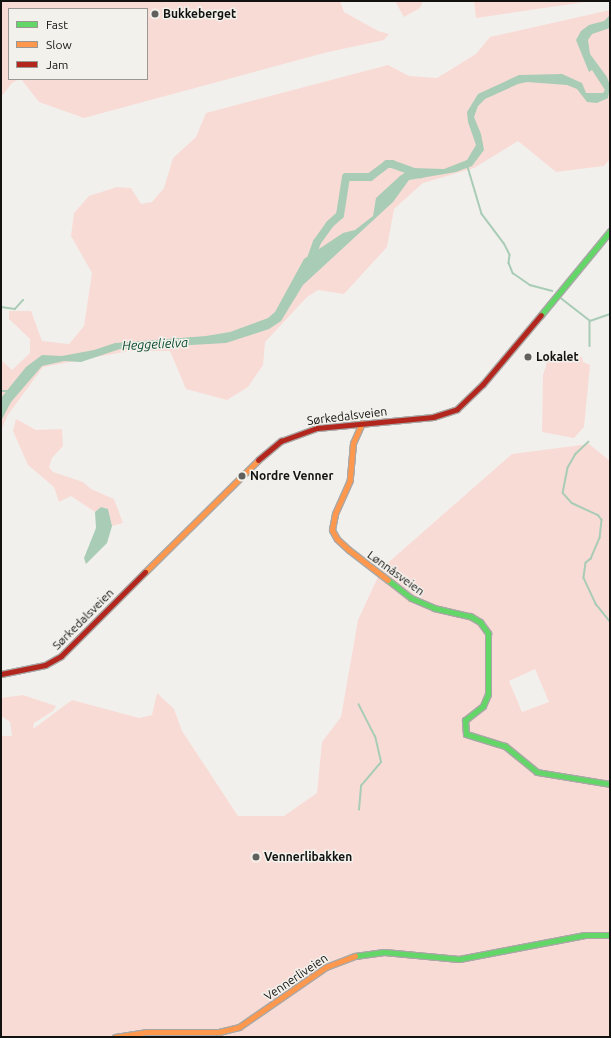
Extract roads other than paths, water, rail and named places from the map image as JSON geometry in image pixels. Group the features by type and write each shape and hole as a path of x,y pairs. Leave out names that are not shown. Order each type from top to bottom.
{"street":[{"name":"Sørkedalsveien","path":"1,674 45,665 61,656 233,482 272,447 308,431 362,423 433,417 451,412 464,404 610,232"},
{"name":"Lønnåsveien","path":"362,423 354,439 350,480 332,523 333,534 348,550 411,598 434,608 470,616 480,622 488,633 490,647 488,694 483,706 465,720 464,732 469,736 505,746 537,772 610,784"},
{"name":"Vennerliveien","path":"115,1037 146,1032 214,1032 235,1028 247,1023 326,967 361,954 384,952 449,959 467,959 576,937 610,935"}],"water":[{"path":"610,15 610,28 592,34 588,40 590,54 607,77 610,86 608,98 597,103 587,102 577,89 567,85 527,82 518,84 485,99 478,106 474,117 481,134 484,150 472,166 456,172 409,180 393,202 303,285 281,321 269,329 226,343 120,349 81,362 64,361 42,366 11,402 1,421 1,398 26,367 42,355 62,356 94,350 115,343 206,336 230,332 268,318 275,312 304,259 343,233 355,230 373,216 376,198 400,176 412,168 444,169 467,160 476,145 468,122 467,112 478,94 519,75 562,74 582,83 586,93 603,93 605,90 592,70 589,72 576,40 581,31 589,25 604,21"},
{"path":"101,507 108,509 112,526 107,543 86,564 84,558 96,528 95,512"}],"waterway":[{"name":"Heggelielva","path":"309,264 317,242 330,224 340,215 346,177 370,177 387,164 392,164 420,174"},
{"path":"468,167 482,214 504,243 510,255 509,263 513,273 530,285 552,291"},
{"path":"561,298 590,321 610,314"},
{"path":"1,307 15,309 23,300"},
{"path":"590,321 590,346"},
{"path":"1,391 9,391"},
{"path":"589,442 576,454 568,468 563,493 572,503 598,515 602,520 600,538 591,559 586,563 584,578 596,604 610,621"},
{"path":"359,705 375,737 381,762 361,786 359,810"}],"place":[{"name":"Bukkeberget","path":"155,14"},
{"name":"Lokalet","path":"528,357"},
{"name":"Nordre Venner","path":"242,476"},
{"name":"Vennerlibakken","path":"256,857"}]}
